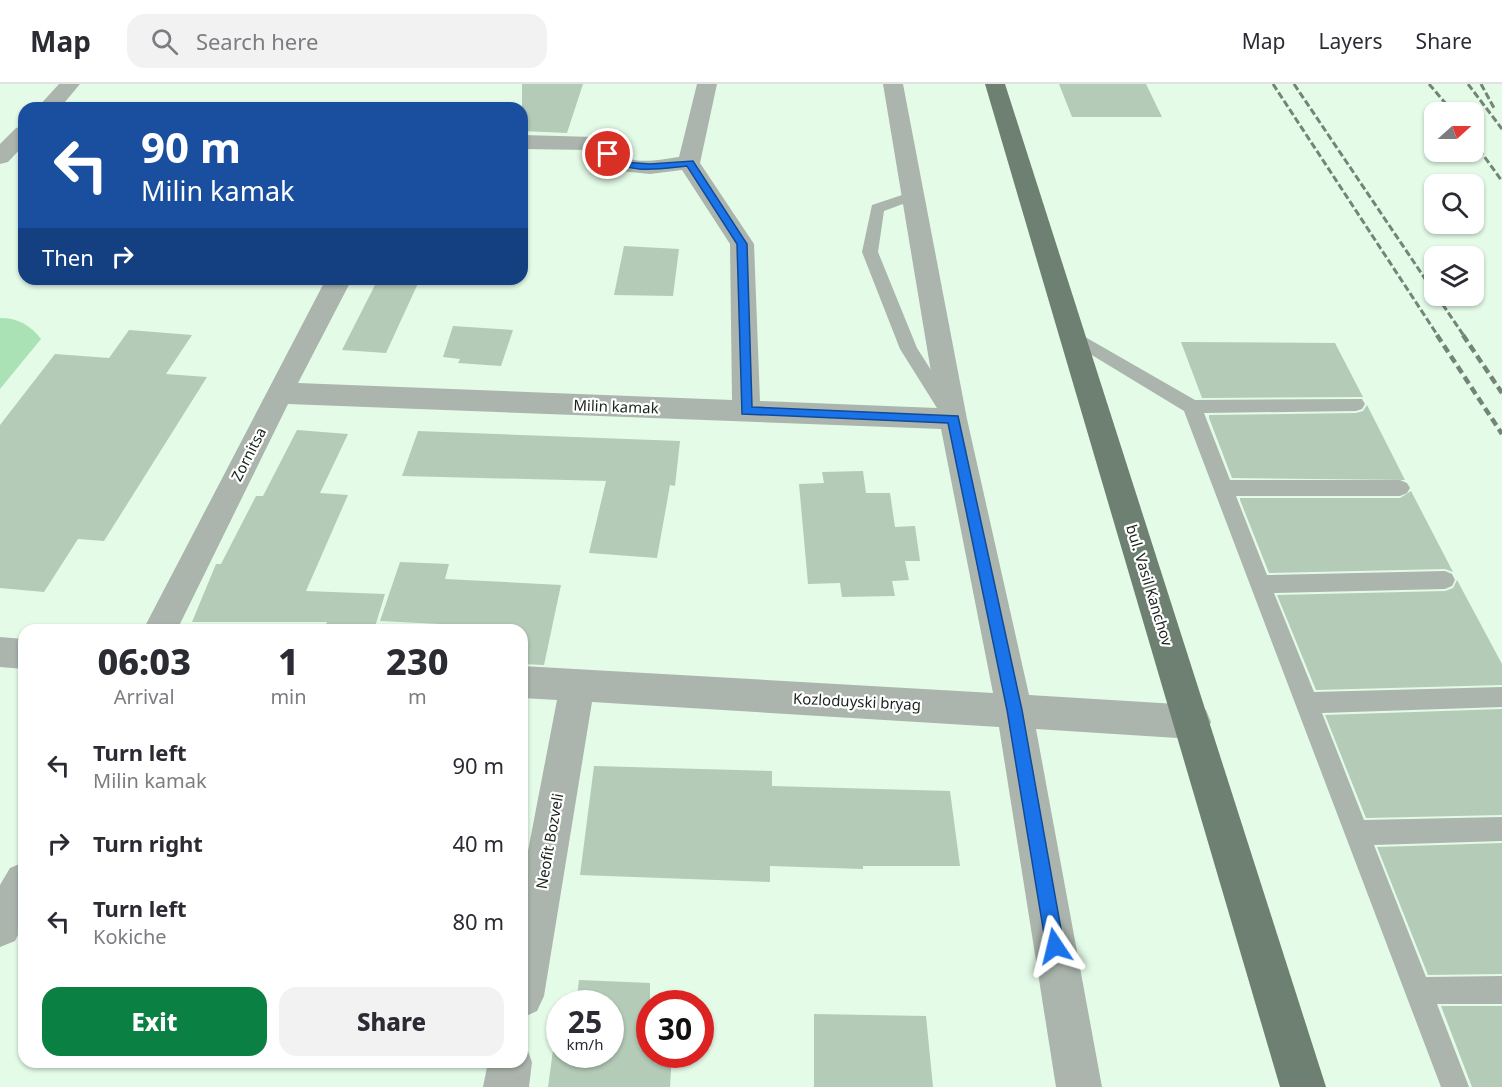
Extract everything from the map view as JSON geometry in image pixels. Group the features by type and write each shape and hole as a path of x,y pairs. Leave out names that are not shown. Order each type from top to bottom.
{"main road":[{"name":"bul. Vasil Kanchov","path":"995,84 1303,1087"}],"street":[{"path":"54,102 70,84"},
{"path":"707,84 689,163 742,244 746,411"},
{"path":"893,84 953,419 1014,710 1079,1087"},
{"path":"0,157 18,139"},
{"path":"528,142 595,144 620,164 650,167 689,163"},
{"name":"Zornitsa","path":"163,624 336,285"},
{"name":"Milin kamak","path":"279,393 953,419"},
{"path":"0,652 18,654"},
{"name":"Kozloduyski bryag","path":"528,682 1192,722"},
{"name":"Neofit Bozveli","path":"528,962 577,686"},
{"path":"0,926 18,893"},
{"path":"506,1087 509,1068"}],"lane":[{"path":"914,195 877,208 870,252 909,349 953,419"},
{"path":"1073,336 1192,407 1356,404"},
{"path":"1192,407 1455,1087"},
{"path":"1224,488 1400,488"},
{"path":"1261,584 1445,580"},
{"path":"1307,704 1502,697"},
{"path":"1356,833 1502,829"},
{"path":"1418,991 1502,990"}],"green space":[{"path":"0,318 23,323 41,339 0,389"}],"building":[{"path":"522,84 583,84 567,133 528,131 528,102 522,102"},
{"path":"1059,84 1146,84 1162,117 1072,117"},
{"path":"624,246 679,249 673,296 614,295"},
{"path":"375,285 417,285 386,353 342,350"},
{"path":"453,326 513,330 501,366 458,363 460,359 443,357"},
{"path":"129,330 192,335 166,374 207,377 104,541 78,539 44,592 0,588 0,425 55,354 109,358"},
{"path":"1181,342 1335,343 1363,397 1202,398"},
{"path":"1367,405 1405,480 1232,478 1209,418 1209,415 1356,413 1363,411"},
{"path":"297,430 348,434 320,493 348,495 306,591 385,594 376,624 192,622 216,564 221,564 256,496 263,496"},
{"path":"418,431 680,441 675,486 670,485 657,558 589,553 606,481 402,476"},
{"path":"863,471 866,493 890,493 895,527 915,526 920,561 905,561 909,580 892,581 895,596 842,597 840,583 808,584 799,484 824,483 822,472"},
{"path":"1411,491 1453,572 1445,569 1269,573 1240,500 1240,498 1400,498"},
{"path":"400,562 449,564 445,579 561,585 544,665 528,664 528,624 380,621"},
{"path":"1457,580 1502,664 1502,685 1316,690 1277,595 1445,591 1453,588"},
{"path":"1502,709 1502,815 1366,818 1325,715"},
{"path":"594,766 772,771 772,786 950,791 960,866 863,866 863,869 770,866 770,882 580,875"},
{"path":"1502,843 1502,974 1428,975 1377,847"},
{"path":"579,980 650,983 650,990 636,990 636,1068 671,1068 670,1087 548,1087 551,1068 624,1068 624,990 578,990"},
{"path":"1441,1006 1502,1006 1502,1087 1472,1087"},
{"path":"814,1014 926,1016 933,1087 814,1087"}],"railway":[{"path":"1273,84 1438,336"},
{"path":"1294,84 1424,277"},
{"path":"1429,84 1444,102"},
{"path":"1468,84 1502,129"},
{"path":"1481,84 1494,108"},
{"path":"1484,156 1502,181"},
{"path":"1444,306 1464,336"},
{"path":"1437,335 1502,434"},
{"path":"1463,335 1502,393"}],"route":[{"path":"608,154 620,164 650,167 689,163 742,244 746,411 953,419 1014,710 1055,946"}]}
